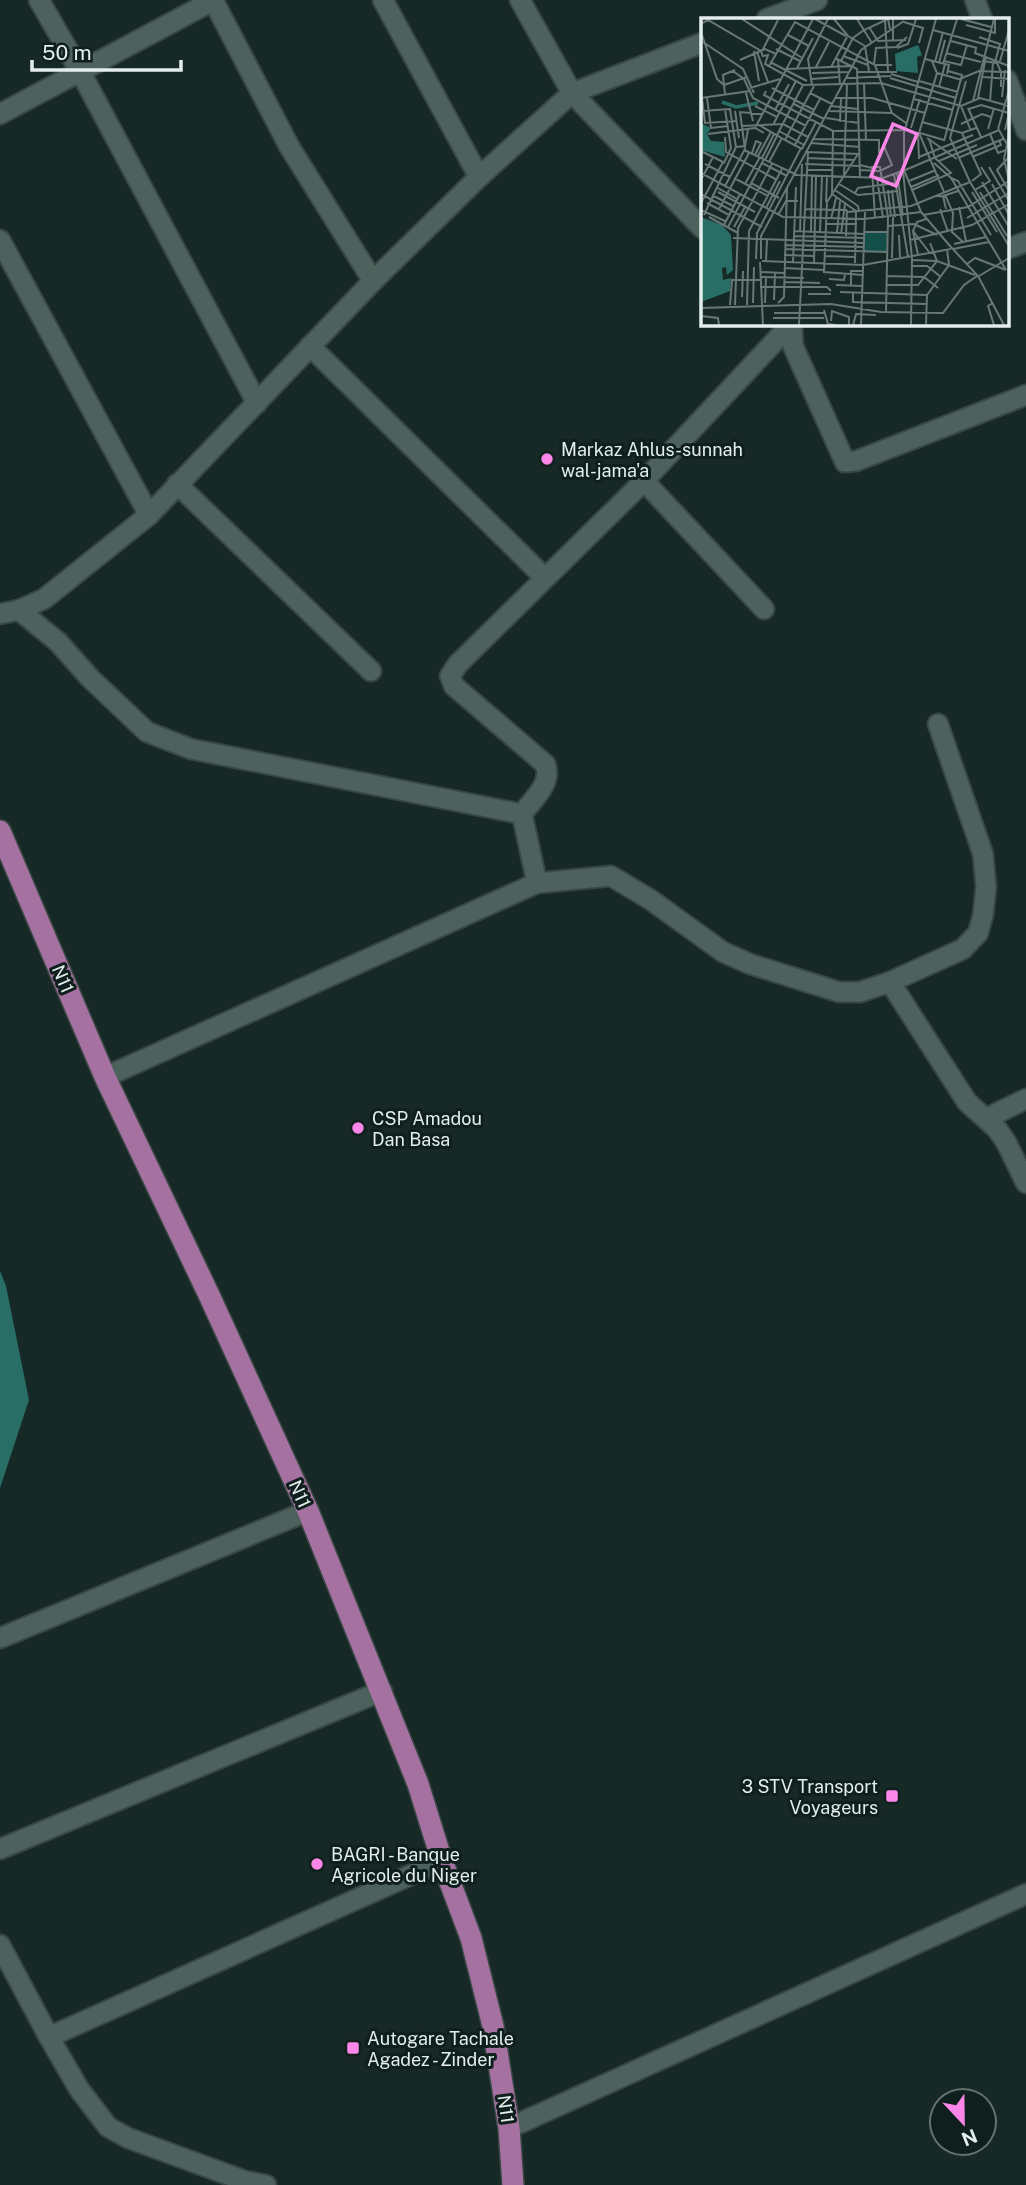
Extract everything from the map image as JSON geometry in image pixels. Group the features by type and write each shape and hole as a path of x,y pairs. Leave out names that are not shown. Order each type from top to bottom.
{"main road":[{"name":"N11","path":"0,831 105,1077 209,1294 308,1511 418,1784 442,1861 471,1938 494,2026 509,2128 513,2185"}],"street":[{"path":"39,0 80,71 257,403"},
{"path":"0,114 213,0 289,145 373,281"},
{"path":"383,0 479,177"},
{"path":"520,0 572,93 701,227"},
{"path":"772,11 817,0"},
{"path":"975,0 982,18"},
{"path":"9,612 55,592 149,515 373,281 479,177 572,93 701,43"},
{"path":"1009,82 1022,104 1026,130"},
{"path":"0,240 149,515"},
{"path":"1009,248 1026,242"},
{"path":"537,883 522,814 547,781 549,773 545,764 454,686 450,676 458,664 644,481 790,326"},
{"path":"792,326 793,346 845,462 856,461 1026,395"},
{"path":"310,346 545,578"},
{"path":"644,481 764,609"},
{"path":"177,484 371,671"},
{"path":"9,612 58,642 90,678 147,732 191,748 522,814"},
{"path":"105,1077 537,883 611,876 651,900 723,951 750,964 839,992 860,992 890,982 963,949 978,933 984,915 986,887 983,854 937,724"},
{"path":"890,982 967,1102 986,1118 1006,1142 1026,1183"},
{"path":"986,1118 1026,1099"},
{"path":"0,1638 308,1511"},
{"path":"0,1849 382,1691"},
{"path":"48,2037 442,1861"},
{"path":"509,2128 1026,1894"},
{"path":"0,1945 48,2037 79,2089 108,2127 128,2138 245,2181 266,2185"}],"water":[{"path":"0,1271 6,1286 29,1400 0,1488"}],"place":[{"name":"Markaz Ahlus-sunnah wal-jama'a","path":"547,459"},
{"name":"CSP Amadou Dan Basa","path":"358,1128"},
{"name":"3 STV Transport Voyageurs","path":"892,1796"},
{"name":"BAGRI - Banque Agricole du Niger","path":"317,1864"},
{"name":"Autogare Tachale Agadez - Zinder","path":"353,2048"}]}
